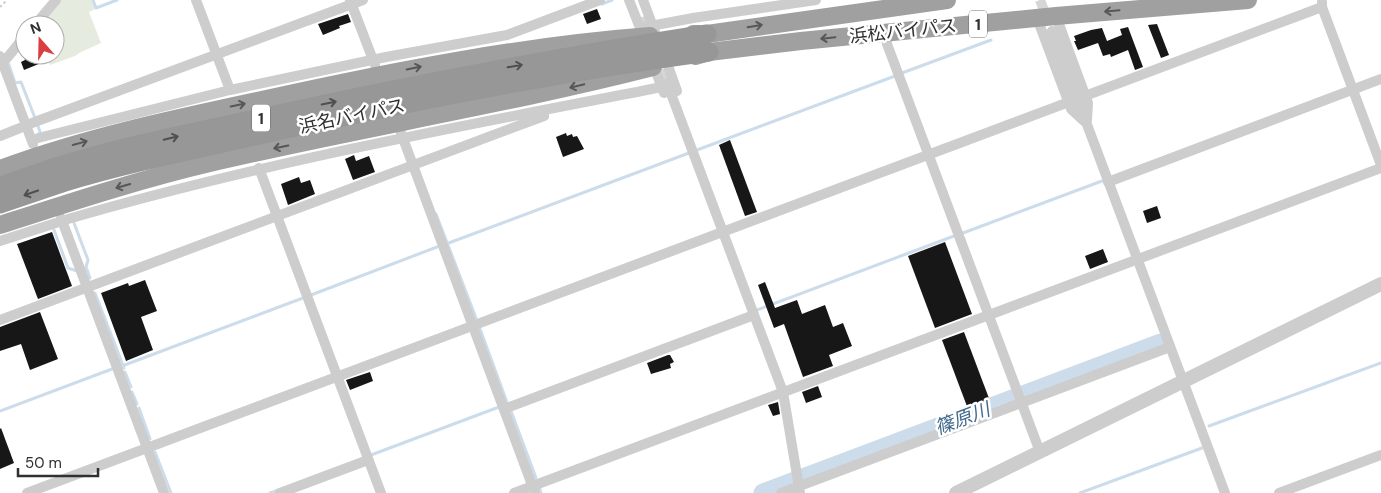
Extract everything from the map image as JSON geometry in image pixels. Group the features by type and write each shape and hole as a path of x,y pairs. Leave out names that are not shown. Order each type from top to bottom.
{"highway":[{"name":"浜松バイパス","path":"708,43 947,0"},
{"name":"浜松バイパス","path":"708,43 886,33 1038,18 1054,24 1248,0"},
{"path":"0,169 130,129 375,67 579,42 648,31 708,43"},
{"path":"0,224 60,214 136,183 213,162 401,130 542,93 660,65 708,43"},
{"name":"浜名バイパス","path":"0,186 44,157 105,171 387,108 598,68 708,43"},
{"name":"浜名バイパス","path":"0,204 44,157"}],"street":[{"path":"43,15 56,0"},
{"path":"196,0 230,90"},
{"path":"32,124 217,55 351,2 363,0"},
{"path":"44,157 230,90 375,67 507,35 600,0"},
{"path":"629,0 648,31"},
{"path":"636,0 642,17"},
{"path":"643,0 648,31"},
{"path":"648,31 693,18 816,0"},
{"path":"351,2 375,67"},
{"path":"27,493 1077,99 1322,3 1381,166 783,392 534,490 514,493"},
{"path":"1038,18 1077,99 1088,102 1087,124 1225,493"},
{"path":"1054,24 1077,99"},
{"path":"1054,24 1077,99 1071,109 1087,124"},
{"path":"886,33 887,44 1040,452"},
{"path":"15,48 7,58 1,58 11,86 44,157"},
{"path":"660,65 676,126 689,142 783,392 799,485"},
{"path":"660,65 689,122 689,142"},
{"path":"1108,182 1381,80"},
{"path":"0,241 60,214 159,193 401,130 543,110 664,85"},
{"path":"11,86 24,102 44,157"},
{"path":"11,86 12,106 20,128 44,157"},
{"path":"0,320 544,116 543,110"},
{"path":"0,136 20,128"},
{"path":"401,130 412,165 534,490"},
{"path":"259,168 381,493"},
{"path":"60,214 164,493"},
{"path":"956,493 1381,284"},
{"path":"504,409 754,315"},
{"path":"781,493 1020,399 1170,347"},
{"path":"1280,493 1381,455"},
{"path":"280,493 368,460"}],"path":[{"path":"0,7 7,0"}],"shaded area":[{"path":"61,0 92,0 95,9 89,12 101,43 65,60 65,15 48,15"}],"building":[{"path":"597,9 601,19 587,24 583,14"},
{"path":"348,14 351,22 323,35 318,24"},
{"path":"1157,24 1169,55 1161,58 1148,25"},
{"path":"1128,27 1143,67 1135,70 1128,50 1111,57 1110,54 1103,56 1098,43 1078,50 1074,41 1076,41 1074,36 1102,28 1107,41 1122,35 1120,29"},
{"path":"22,65 36,65 24,70"},
{"path":"566,133 567,136 572,134 573,137 577,136 584,149 563,157 556,137"},
{"path":"730,140 757,212 745,216 719,145"},
{"path":"354,155 356,161 369,156 375,172 353,180 345,159"},
{"path":"299,177 301,183 310,180 315,194 288,205 281,184"},
{"path":"1157,206 1161,218 1147,223 1143,211"},
{"path":"52,232 72,286 38,299 17,244"},
{"path":"945,242 972,314 935,328 908,256"},
{"path":"1103,249 1108,262 1090,269 1085,256"},
{"path":"145,280 157,311 141,317 153,350 126,361 101,293 128,283 129,286"},
{"path":"765,282 775,308 797,300 802,314 825,305 833,327 843,323 852,346 829,355 833,366 803,377 784,324 774,328 758,285"},
{"path":"40,312 58,359 30,370 21,344 0,351 0,327"},
{"path":"964,332 990,401 968,409 942,340"},
{"path":"670,355 674,362 670,364 671,368 651,374 647,363"},
{"path":"370,372 373,381 350,390 346,380"},
{"path":"818,386 822,397 806,403 802,392"},
{"path":"778,402 780,414 773,416 768,405"},
{"path":"0,429 14,463 0,469"}],"waterway":[{"path":"93,0 96,8 117,0"},
{"path":"602,4 612,0"},
{"path":"902,73 991,40"},
{"path":"8,62 15,83 21,82 35,118"},
{"path":"697,150 895,76"},
{"path":"38,126 40,132"},
{"path":"446,244 689,153"},
{"path":"963,233 1102,181"},
{"path":"436,214 476,318"},
{"path":"74,223 88,260 86,267 90,278"},
{"path":"54,230 68,268 77,271"},
{"path":"757,310 954,236"},
{"path":"311,295 437,247"},
{"path":"95,293 124,368"},
{"path":"122,366 303,298"},
{"path":"480,329 508,405"},
{"name":"篠原川","path":"763,493 1161,343"},
{"path":"1209,426 1381,363"},
{"path":"0,411 112,369"},
{"path":"125,372 131,387"},
{"path":"132,392 137,404"},
{"path":"371,455 499,407"},
{"path":"139,408 150,439"},
{"path":"511,411 536,478"},
{"path":"1080,493 1202,448"},
{"path":"155,452 171,493"},
{"path":"540,489 541,493"},
{"path":"270,493 279,490"}],"tunnel":[{"path":"1040,0 1052,31"},
{"path":"642,17 649,35"},
{"path":"657,55 667,83"}]}
